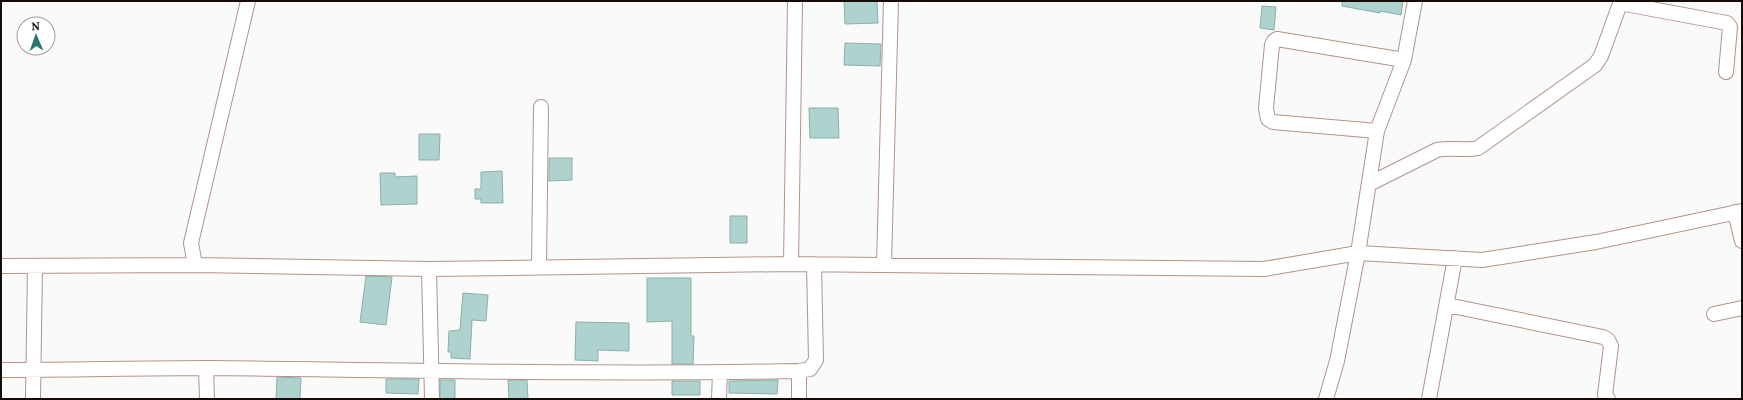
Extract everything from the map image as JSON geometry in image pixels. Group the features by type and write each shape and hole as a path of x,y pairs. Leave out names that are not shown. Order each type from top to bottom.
{"street":[{"path":"196,265 191,243 248,1"},
{"path":"791,264 795,1"},
{"path":"884,265 890,1"},
{"path":"1326,399 1337,361 1358,254 1378,131 1404,60 1415,1"},
{"path":"1369,184 1437,150 1444,148 1471,150 1478,148 1595,65 1601,56 1621,1 1625,4 1727,23 1730,27 1726,72"},
{"path":"1378,131 1273,122 1268,119 1266,108 1272,45 1277,39 1404,60"},
{"path":"539,268 541,107"},
{"path":"1,266 196,265 429,269 814,264 1264,269 1358,254 1482,260 1596,242 1739,212 1741,232"},
{"path":"1429,399 1456,258"},
{"path":"1,370 206,368 432,371 799,371 810,369 816,360 814,264"},
{"path":"33,399 35,266"},
{"path":"429,269 432,399"},
{"path":"1447,305 1603,337 1608,340 1612,346 1605,395 1608,399"},
{"path":"1714,314 1742,308"},
{"path":"206,368 207,399"},
{"path":"799,371 799,399"},
{"path":"719,399 720,372"}],"building":[{"path":"844,1 877,1 878,23 845,24"},
{"path":"1342,1 1403,1 1401,15 1342,6"},
{"path":"1262,6 1276,7 1274,30 1260,28"},
{"path":"845,43 881,44 880,66 844,65"},
{"path":"809,108 838,108 839,138 810,138"},
{"path":"419,134 440,134 439,160 419,160"},
{"path":"549,158 572,158 572,180 549,181"},
{"path":"502,171 503,203 481,203 481,199 475,199 475,189 481,189 481,172"},
{"path":"380,173 395,173 395,177 417,176 417,204 381,205"},
{"path":"730,216 747,216 747,243 730,243"},
{"path":"366,276 392,277 386,325 360,322"},
{"path":"647,278 691,278 691,336 694,336 693,364 672,364 672,321 647,322"},
{"path":"463,293 488,295 486,321 472,320 470,359 451,358 451,352 448,352 449,331 460,330"},
{"path":"576,322 629,323 629,351 598,350 598,361 575,360"},
{"path":"277,377 301,378 300,399 276,399"},
{"path":"386,379 419,379 418,394 386,393"},
{"path":"440,380 455,380 455,399 440,399"},
{"path":"508,380 527,380 528,399 509,399"},
{"path":"778,380 777,394 729,393 729,381"},
{"path":"672,381 700,381 700,395 672,395"}]}
